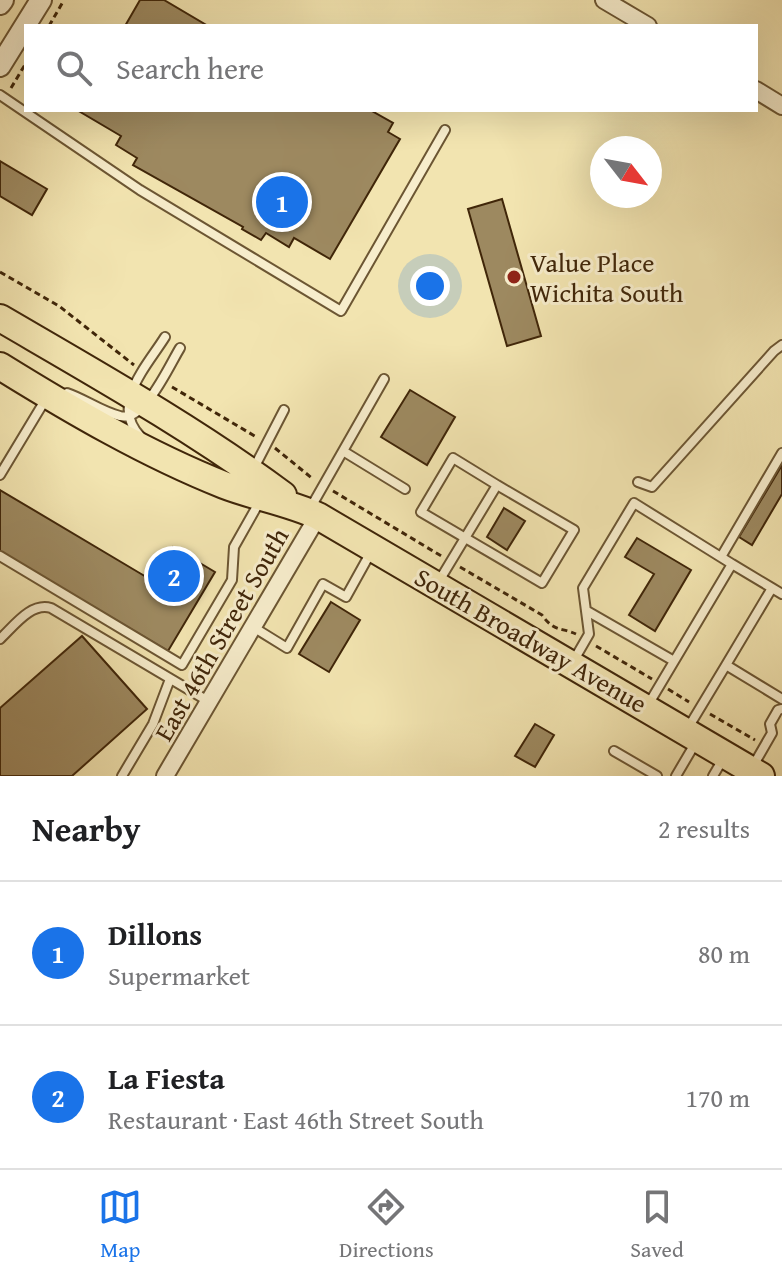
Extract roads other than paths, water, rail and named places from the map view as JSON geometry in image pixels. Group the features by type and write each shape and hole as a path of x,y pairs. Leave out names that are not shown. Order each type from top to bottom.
{"main road":[{"name":"South Broadway Avenue","path":"0,318 135,405 252,472 309,511 692,735 719,766 755,773"},
{"name":"South Broadway Avenue","path":"0,366 160,457 226,486 309,511"}],"street":[{"path":"26,24 41,0"},
{"path":"604,0 645,24"},
{"path":"0,66 24,27"},
{"path":"758,91 782,106"},
{"name":"East 46th Street South","path":"165,776 253,627 309,511"}],"lane":[{"path":"2,97 24,112"},
{"path":"24,112 140,190 341,311 445,130"},
{"path":"160,457 135,431 135,405 143,371 165,337"},
{"path":"638,482 652,487 782,345"},
{"path":"0,475 48,395 68,393 122,417 160,381 180,348"},
{"path":"309,511 384,379"},
{"path":"252,472 284,410"},
{"path":"343,451 405,489"},
{"path":"721,557 782,453"},
{"path":"453,458 497,485 574,530 542,583 421,512 453,458"},
{"path":"437,585 497,485"},
{"path":"0,556 182,665 232,580 234,547 262,496"},
{"path":"572,664 589,634 583,588 634,503 782,594"},
{"path":"253,627 287,648 323,584 346,597 373,548"},
{"path":"646,707 732,564"},
{"path":"676,776 700,708 772,588"},
{"path":"0,639 42,605 209,702"},
{"path":"587,611 674,661"},
{"path":"726,665 782,699"},
{"path":"122,776 153,724 170,679"},
{"path":"755,773 765,746 777,731 770,724 778,710 782,709"},
{"path":"614,751 657,776"}],"place":[{"name":"Dillons","path":"282,202"},
{"name":"Value Place Wichita South","path":"514,277"},
{"name":"La Fiesta","path":"174,576"}]}
